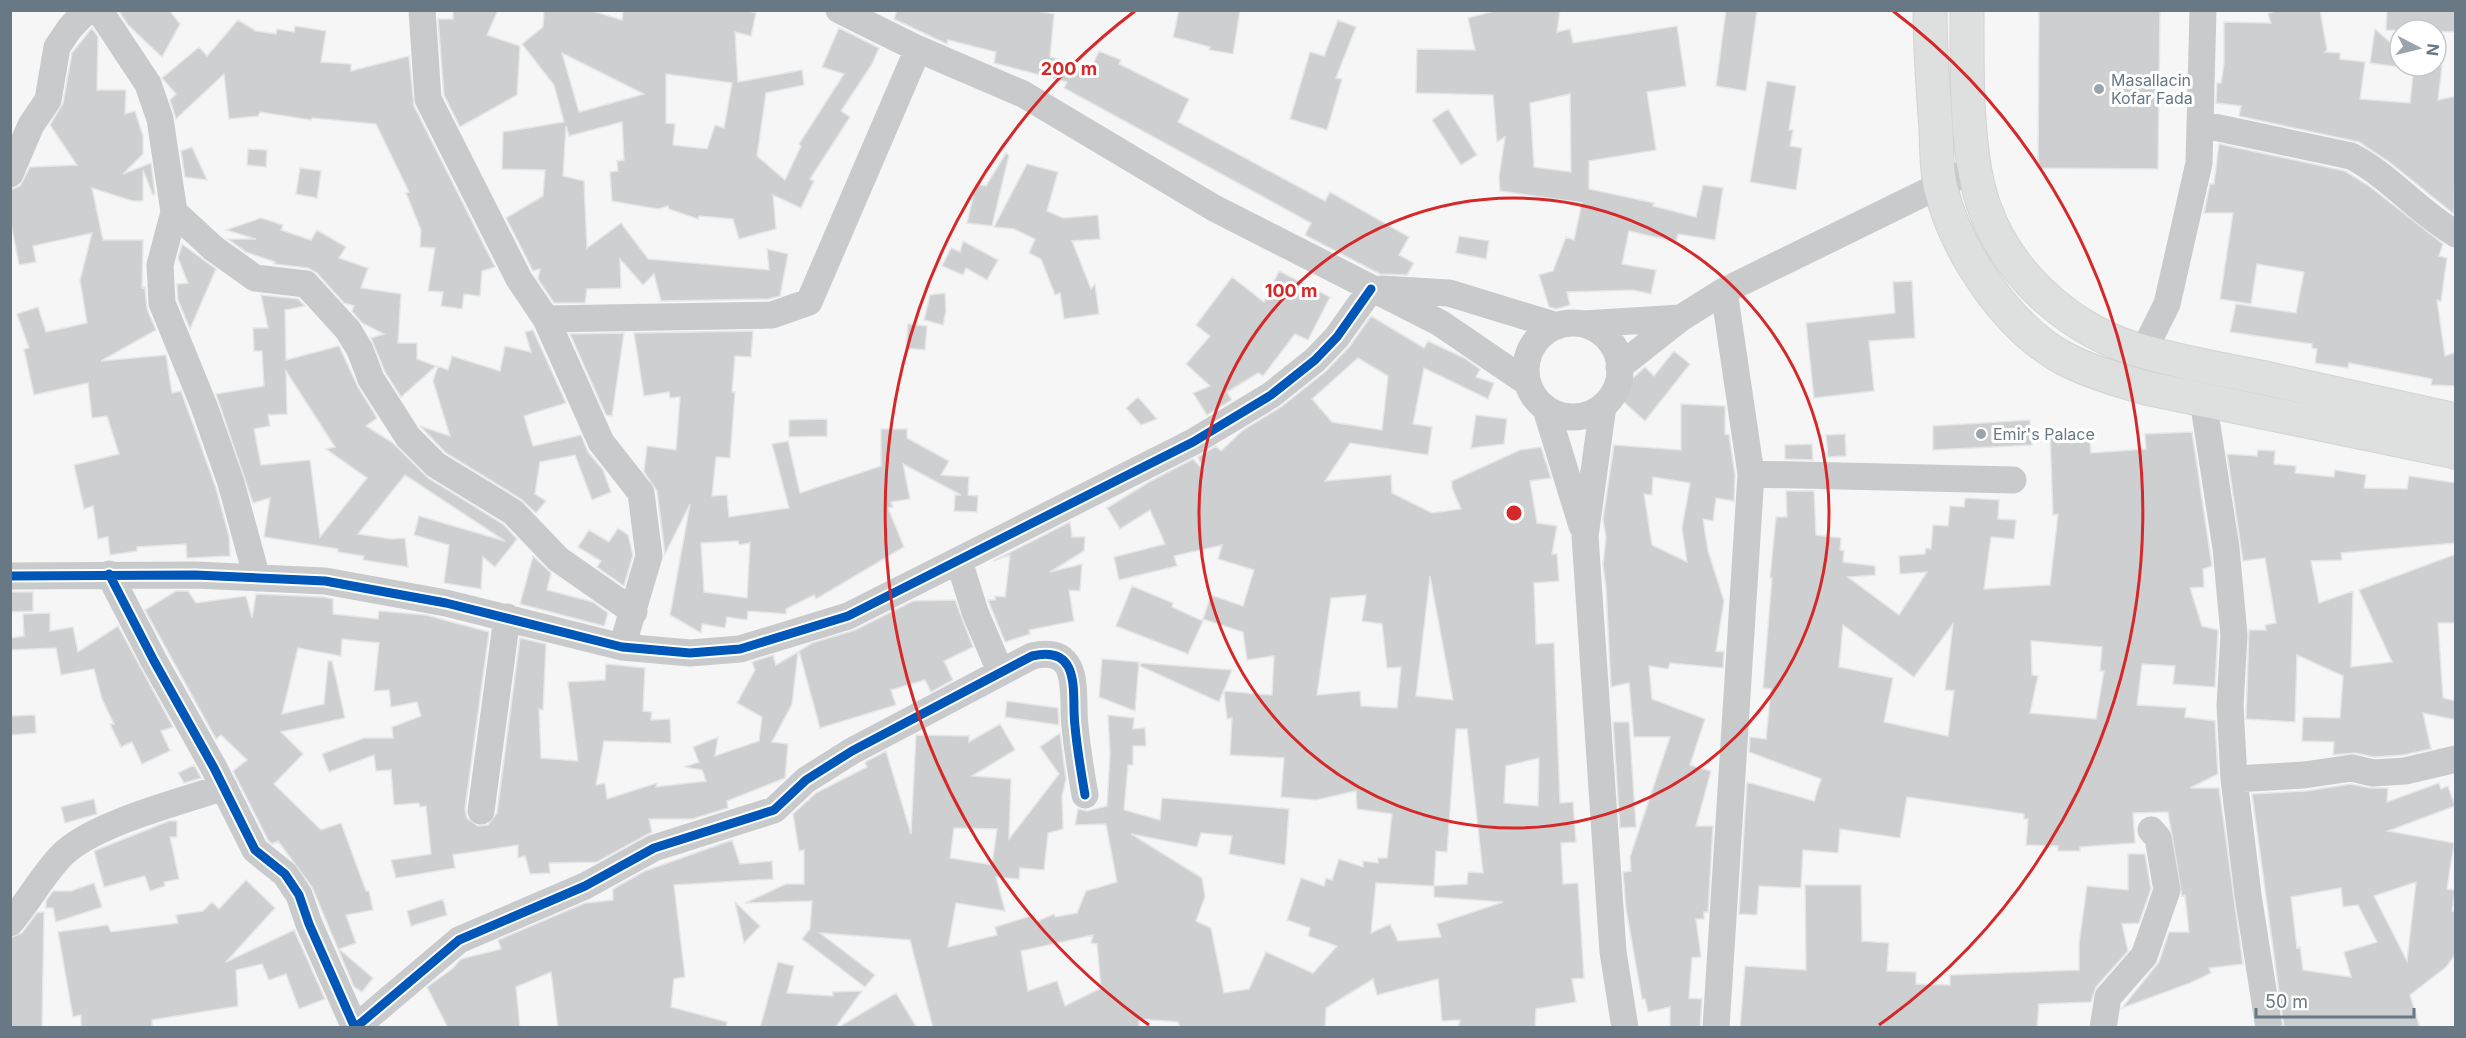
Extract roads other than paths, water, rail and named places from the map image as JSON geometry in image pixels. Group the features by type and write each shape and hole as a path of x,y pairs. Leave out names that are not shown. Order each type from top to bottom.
{"main road":[{"path":"1930,10 1930,44 1940,186 1949,216 1968,255 1997,299 2029,332 2063,358 2098,374 2146,388 2456,452"},
{"path":"1967,10 1974,169 1985,209 2003,248 2027,278 2054,305 2088,329 2143,352 2456,420"}],"street":[{"path":"10,174 31,125 48,100 57,47 70,28 87,10"},
{"path":"99,10 148,84 160,119 174,212 160,265 162,303 208,417 231,483 257,578"},
{"path":"422,10 428,99 519,279 546,319 602,442 641,493 649,556 622,646"},
{"path":"839,10 918,49 1023,94 1214,208 1440,323 1528,383"},
{"path":"2143,352 2167,304 2199,163 2203,10"},
{"path":"546,319 772,315 809,303 918,49"},
{"path":"2200,124 2351,156 2367,165 2413,205 2456,234"},
{"path":"1619,367 1681,318 1724,291 1974,169"},
{"path":"174,212 213,248 255,278 306,284 348,330 360,350 371,379 408,437 436,465 513,512 558,559 634,612"},
{"path":"1371,289 1449,293 1570,325 1603,334 1611,342 1619,367 1615,388 1603,406 1590,414 1576,417 1560,415 1546,409 1535,398 1528,383 1526,368 1529,353 1536,341 1570,325 1681,318"},
{"path":"10,576 108,574 325,581 446,603 622,646 690,653 740,649 848,616 1193,442 1270,395 1315,360 1337,337 1371,289"},
{"path":"1716,1028 1751,474 1724,291"},
{"path":"2204,400 2226,548 2234,635 2230,706 2234,779 2248,895 2269,1028"},
{"path":"1603,406 1585,536 1613,952 1625,1028"},
{"path":"1546,409 1585,536"},
{"path":"1751,474 2013,480"},
{"path":"959,561 979,623 1000,671"},
{"path":"108,574 255,850 285,874 299,895 309,924 355,1028 459,940 585,886 654,848 774,810 806,780 852,751 1000,671 1045,653 1060,659 1071,669 1076,689 1074,724 1085,795"},
{"path":"481,811 507,617"},
{"path":"2234,779 2304,775 2352,768 2373,773 2405,771 2456,759"},
{"path":"10,923 64,853 80,842 124,820 224,788"},
{"path":"2103,1028 2108,997 2144,956 2167,890 2158,837 2151,830"}],"place":[{"name":"Masallacin Kofar Fada","path":"2099,89"},
{"name":"Emir's Palace","path":"1981,434"}]}
